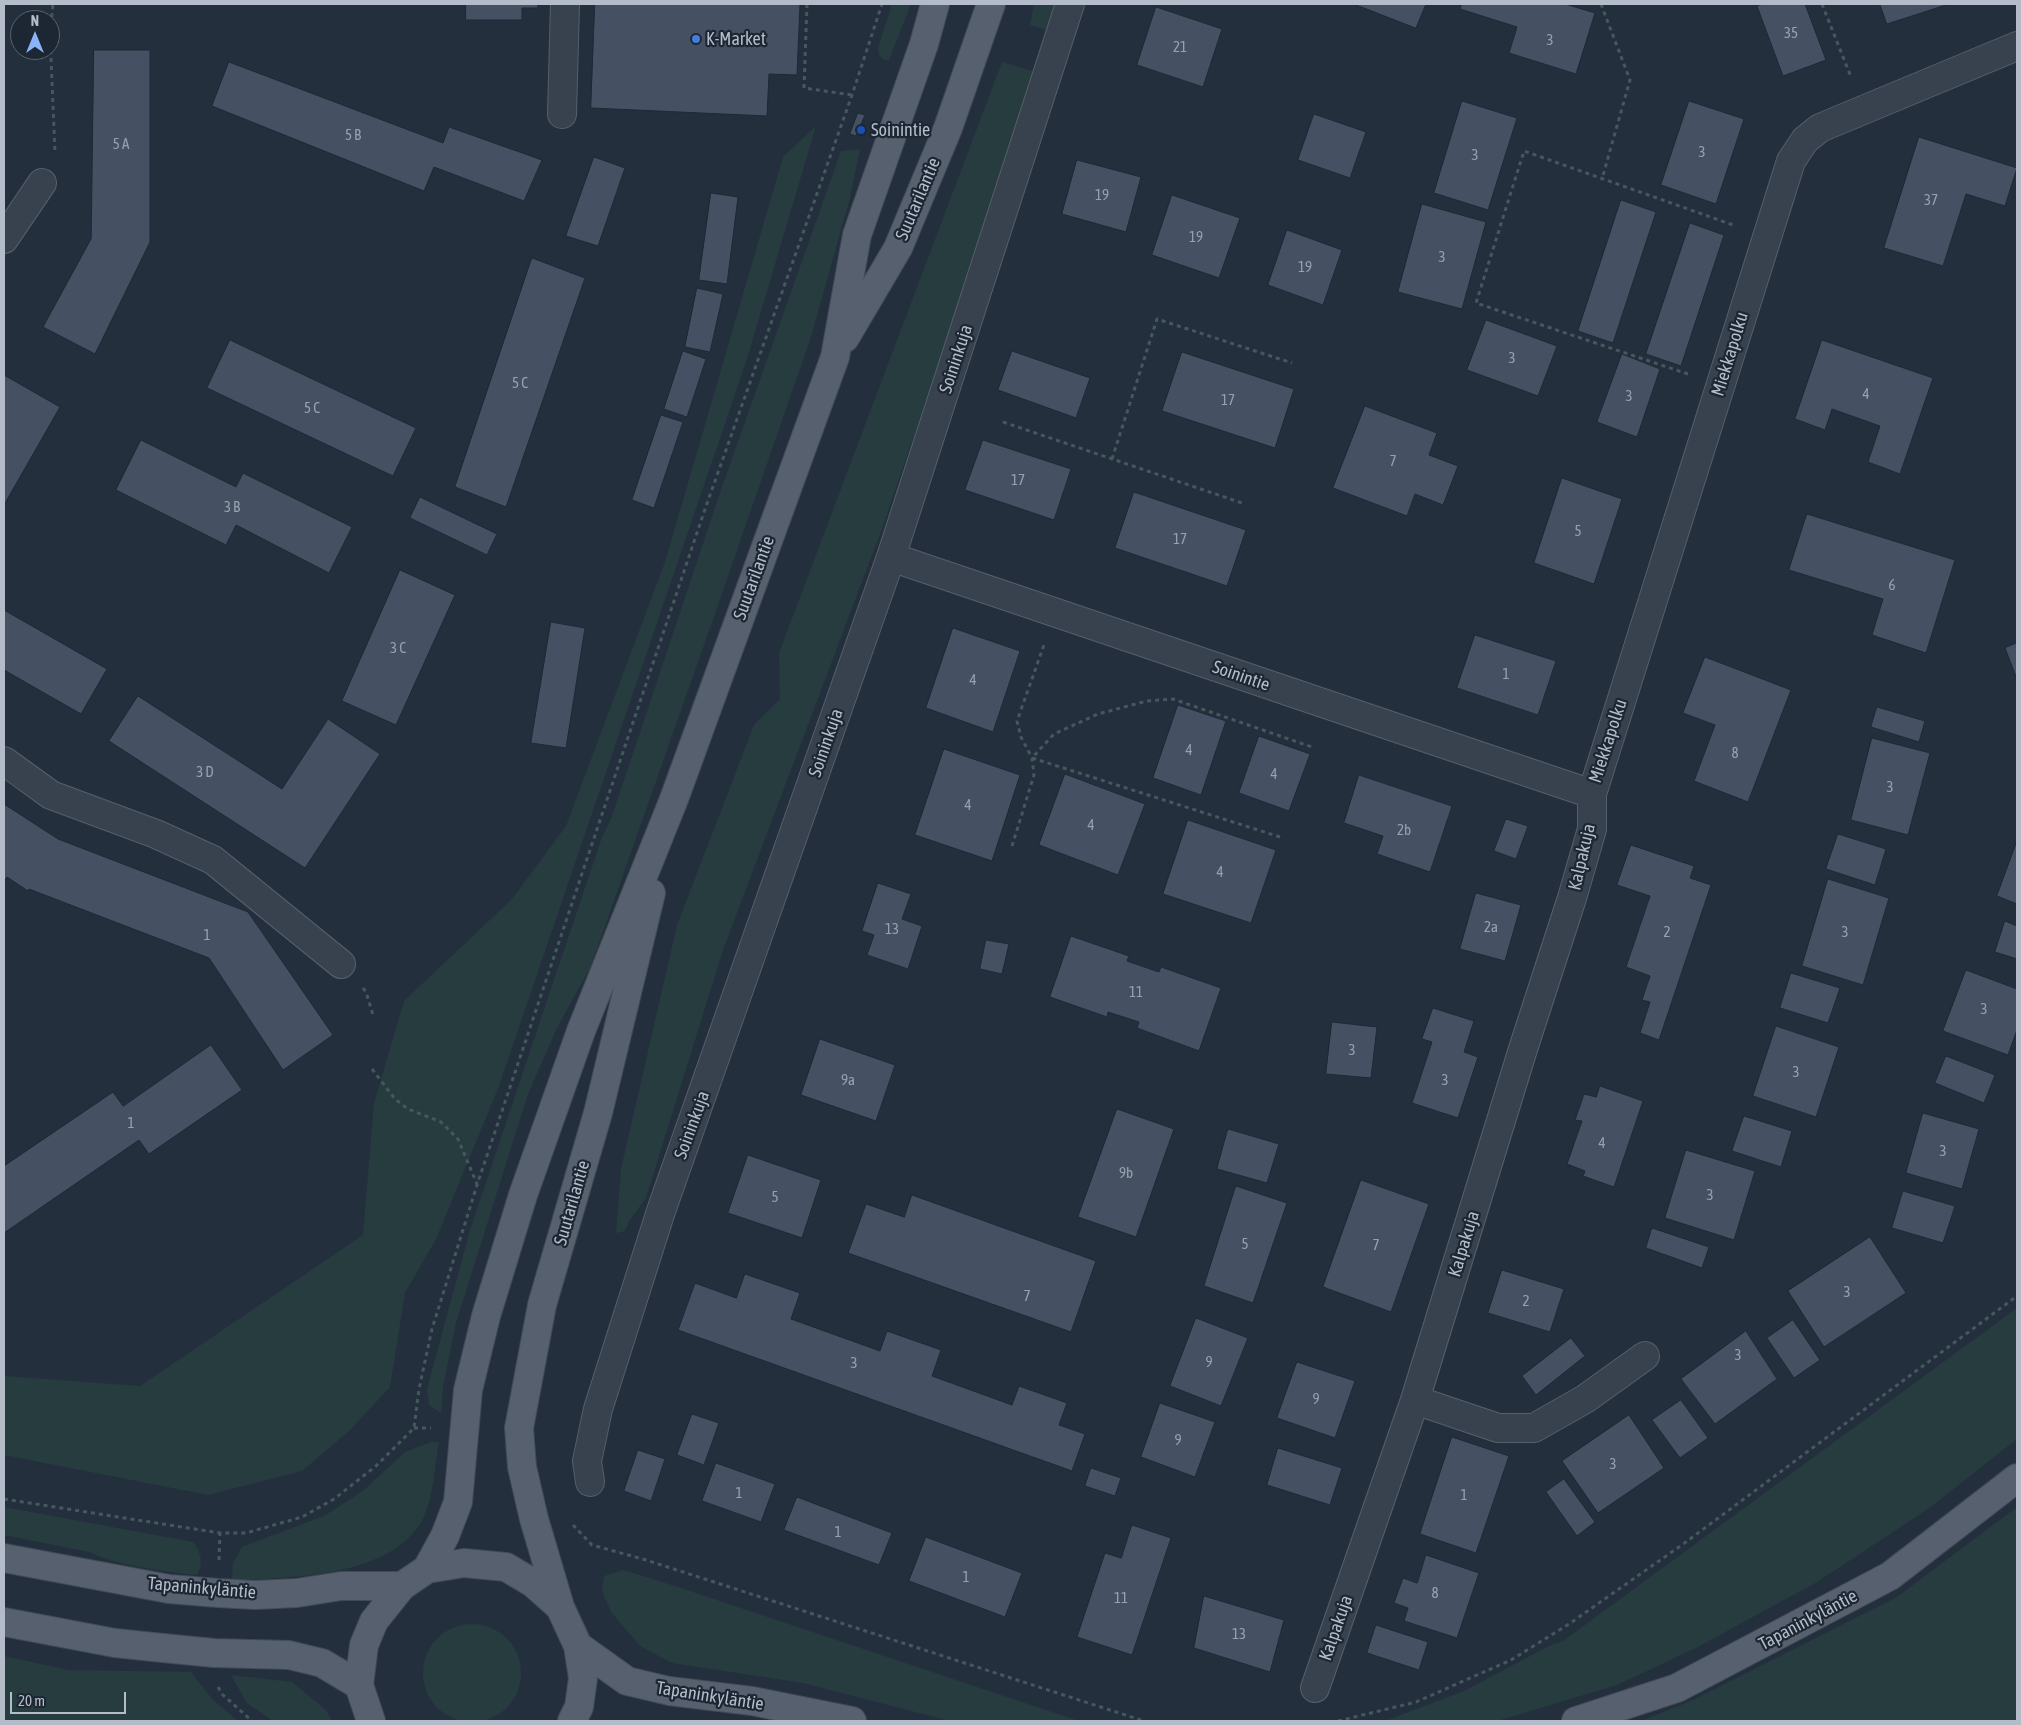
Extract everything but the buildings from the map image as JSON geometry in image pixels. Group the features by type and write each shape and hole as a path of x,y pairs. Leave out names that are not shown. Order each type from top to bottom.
{"main road":[{"name":"Suutarilantie","path":"427,1569 445,1536 458,1502 468,1390 486,1316 523,1195 581,1031 674,799 835,357 857,235 924,44 935,4"},
{"name":"Suutarilantie","path":"835,357 898,248 948,128 990,4"},
{"name":"Suutarilantie","path":"572,1721 579,1707 584,1678 578,1646 560,1607 534,1519 522,1467 519,1428 542,1305 598,1113 674,799"},
{"name":"Tapaninkyläntie","path":"1576,1721 1677,1688 1890,1576 2017,1478"},
{"name":"Tapaninkyläntie","path":"4,1558 169,1589 218,1593 256,1595 297,1593 341,1586 402,1586"},
{"path":"371,1721 359,1685 364,1645 374,1621 402,1586 427,1569 464,1563 506,1567 533,1583 560,1607"},
{"path":"4,1622 115,1642 163,1648 214,1653 289,1655 322,1663 359,1685"},
{"name":"Tapaninkyläntie","path":"578,1646 627,1681 669,1691 752,1701 852,1721"}],"street":[{"path":"562,114 566,4"},
{"name":"Soininkuja","path":"590,1482 587,1461 598,1410 661,1211 891,557 1070,4"},
{"name":"Miekkapolku","path":"1592,794 1791,161 1805,140 1820,128 2017,46"},
{"path":"4,238 42,183"},
{"name":"Soinintie","path":"891,557 1592,794"},
{"path":"4,761 51,795 156,834 213,860 341,964"},
{"name":"Kalpakuja","path":"1315,1688 1415,1400 1528,1032 1572,898 1592,829 1592,794"},
{"path":"1415,1400 1498,1428 1534,1428 1585,1399 1645,1356"}],"path":[{"path":"807,4 804,88 852,95"},
{"path":"4,1499 220,1533 246,1533 302,1517 334,1499 376,1466 414,1428 419,1389 432,1329 477,1185 701,521 852,95 882,4"},
{"path":"1601,4 1630,80 1602,179"},
{"path":"1822,4 1864,110"},
{"path":"42,183 55,156 51,60"},
{"path":"1720,385 1476,303 1524,151 1767,237"},
{"path":"1112,459 1156,320 1292,364"},
{"path":"1003,422 1245,504"},
{"path":"1012,846 1034,774 1032,758 1021,737 1017,721 1056,613"},
{"path":"1032,758 1054,734 1098,714 1147,701 1173,699 1312,747"},
{"path":"1032,758 1280,837"},
{"path":"362,986 366,992 372,1015"},
{"path":"372,1069 395,1099 408,1109 441,1122 458,1139 477,1185"},
{"path":"1338,1721 1416,1702 1511,1660 1569,1624 1686,1542 2017,1296"},
{"path":"571,1522 592,1545 646,1560 1144,1721"}],"green space":[{"path":"892,4 911,4 889,60 884,60 879,55 878,48"},
{"path":"1034,4 1058,4 1049,31 1030,25"},
{"path":"1002,62 1036,72 1004,174 883,526 723,950 646,1198 629,1221 625,1231 616,1233 621,1169 677,925 754,725 780,699 779,653"},
{"path":"816,126 746,362 499,1086 436,1239 405,1293 390,1387 349,1431 302,1471 208,1495 4,1455 4,1376 140,1386 363,1235 374,1103 404,1001 512,899 566,826 665,562 783,157"},
{"path":"860,149 850,198 811,337 717,608 591,966 557,1028 528,1094 456,1323 443,1387 441,1413 429,1405 427,1389 470,1230 601,840 612,816 723,484 841,151"},
{"path":"2017,1308 2017,1439 1928,1509 1817,1582 1696,1648 1617,1685 1497,1721 1385,1721 1464,1691 1549,1646 1563,1641"},
{"path":"431,1442 439,1442 428,1505 420,1524 405,1542 385,1555 335,1571 281,1578 232,1580 233,1563 242,1547 324,1516 363,1491 405,1452"},
{"path":"4,1507 193,1542 201,1558 199,1571 197,1575 141,1567 112,1561 89,1552 4,1535"},
{"path":"2017,1507 2017,1721 1641,1721 1693,1700 1897,1597"},
{"path":"623,1570 1079,1721 950,1721 803,1683 672,1663 640,1646 611,1612 602,1591 604,1576"},
{"path":"462,1624 482,1624 491,1627 507,1638 518,1654 521,1663 521,1683 518,1692 507,1708 491,1719 482,1722 462,1722 445,1714 431,1700 423,1683 423,1663 431,1646 445,1632"},
{"path":"4,1656 69,1670 191,1672 213,1700 238,1721 4,1721"},
{"path":"231,1675 292,1682 326,1710 332,1721 273,1721 247,1703"}],"place":[{"name":"K-Market","path":"696,39"},
{"name":"Soinintie","path":"861,130"}]}
